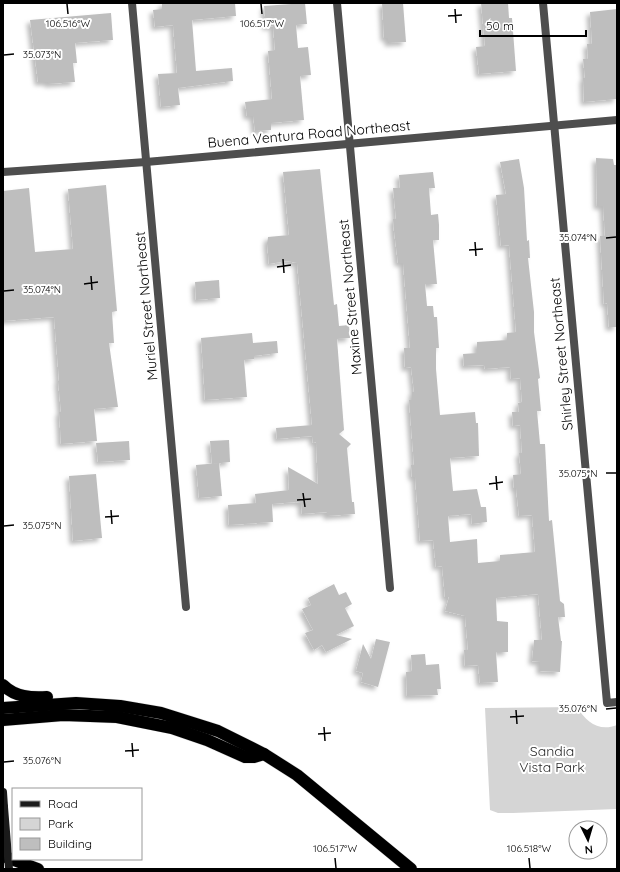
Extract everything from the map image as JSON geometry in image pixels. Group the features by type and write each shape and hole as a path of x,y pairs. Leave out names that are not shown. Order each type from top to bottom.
{"highway":[{"path":"3,685 11,692 24,696 104,697 168,707 204,718 242,734 254,740 264,754"},
{"path":"3,708 84,704 147,710 204,726 264,754 308,783 328,802 411,869"},
{"path":"3,720 63,715 117,717 172,728 207,740 245,757 254,757 264,754"},
{"path":"14,860 38,869"}],"main road":[{"path":"3,792 9,869"}],"street":[{"name":"Muriel Street Northeast","path":"132,3 186,607"},
{"name":"Maxine Street Northeast","path":"337,3 390,588"},
{"name":"Shirley Street Northeast","path":"543,3 553,126 607,703 617,702"},
{"name":"Buena Ventura Road Northeast","path":"3,172 146,162 617,120"}],"green space":[{"name":"Sandia Vista Park","path":"577,707 589,721 594,724 604,727 617,725 617,809 513,813 498,813 490,810 485,708"}],"building":[{"path":"162,3 235,3 236,16 192,20 196,71 232,68 233,81 178,88 180,105 161,107 158,74 177,73 173,25 155,27 153,10 162,9"},
{"path":"305,3 307,24 296,25 298,48 308,47 311,75 300,76 304,120 271,123 271,130 255,131 253,116 247,116 245,102 272,99 268,51 275,50 273,26 266,27 264,6"},
{"path":"382,3 403,3 406,42 388,43 388,38 384,38"},
{"path":"481,3 508,3 509,18 512,18 516,71 479,74 476,47 485,46"},
{"path":"617,9 617,99 584,102 583,78 585,78 583,59 588,59 587,44 592,44 590,12"},
{"path":"111,13 113,40 75,43 77,63 73,63 75,82 48,84 48,82 38,82 30,20"},
{"path":"596,158 613,159 614,165 617,165 617,327 609,327 607,303 604,304 600,236 605,236 603,206 597,206"},
{"path":"519,159 524,188 527,241 529,240 530,258 528,258 534,312 534,332 540,378 538,379 541,411 537,411 540,444 545,444 549,521 552,520 560,601 564,604 565,617 558,617 562,641 560,672 540,671 540,662 532,661 534,640 542,640 538,594 496,598 497,621 508,622 508,652 496,652 498,682 480,683 478,665 465,666 464,650 468,650 465,616 445,611 449,597 445,597 442,566 436,567 433,540 420,541 415,477 412,477 411,465 414,465 409,400 412,400 412,392 414,392 411,367 405,368 404,348 410,348 403,263 398,263 394,231 393,219 396,219 393,188 400,188 399,175 433,172 435,188 429,188 431,215 438,214 439,225 439,240 433,240 437,284 425,284 427,306 433,306 434,317 437,317 439,348 436,348 436,369 440,415 475,412 476,423 478,423 479,456 450,458 453,491 477,489 481,507 486,507 487,522 472,524 471,514 448,516 450,542 477,539 478,563 500,561 500,555 535,552 532,515 519,516 516,488 514,488 513,475 521,474 519,453 522,453 520,425 513,426 512,412 519,412 518,403 522,402 520,378 511,379 510,367 485,369 484,365 464,366 463,354 477,353 477,342 507,340 507,333 516,332 509,245 501,246 496,195 506,194 500,162"},
{"path":"320,169 334,305 337,304 339,326 349,325 350,338 337,339 344,430 339,434 351,444 347,448 352,502 354,502 355,514 327,516 327,512 302,514 301,503 272,504 273,522 229,525 228,505 256,503 255,494 289,490 288,467 318,484 316,442 313,443 312,436 277,439 276,428 312,425 297,263 287,261 269,264 267,243 268,237 289,235 283,172"},
{"path":"106,185 117,311 112,312 114,343 109,343 118,407 94,409 97,441 61,444 59,412 61,412 54,317 3,321 3,191 29,188 35,252 73,249 68,189"},
{"path":"219,280 220,298 196,300 195,282"},
{"path":"252,333 253,343 277,341 278,353 254,356 254,359 244,360 247,397 205,400 201,338"},
{"path":"229,440 230,462 212,464 210,441"},
{"path":"129,441 130,460 98,462 96,443"},
{"path":"219,463 222,496 199,498 196,465"},
{"path":"96,474 102,538 73,541 69,476"},
{"path":"334,584 339,595 346,592 352,604 345,608 354,626 336,635 352,639 326,652 322,645 314,650 305,633 313,630 302,609 311,605 308,598"},
{"path":"376,639 390,642 378,687 361,682 363,673 356,671 363,644 371,659"},
{"path":"425,654 426,665 439,664 441,689 437,689 438,695 407,696 406,672 412,671 411,655"}]}
